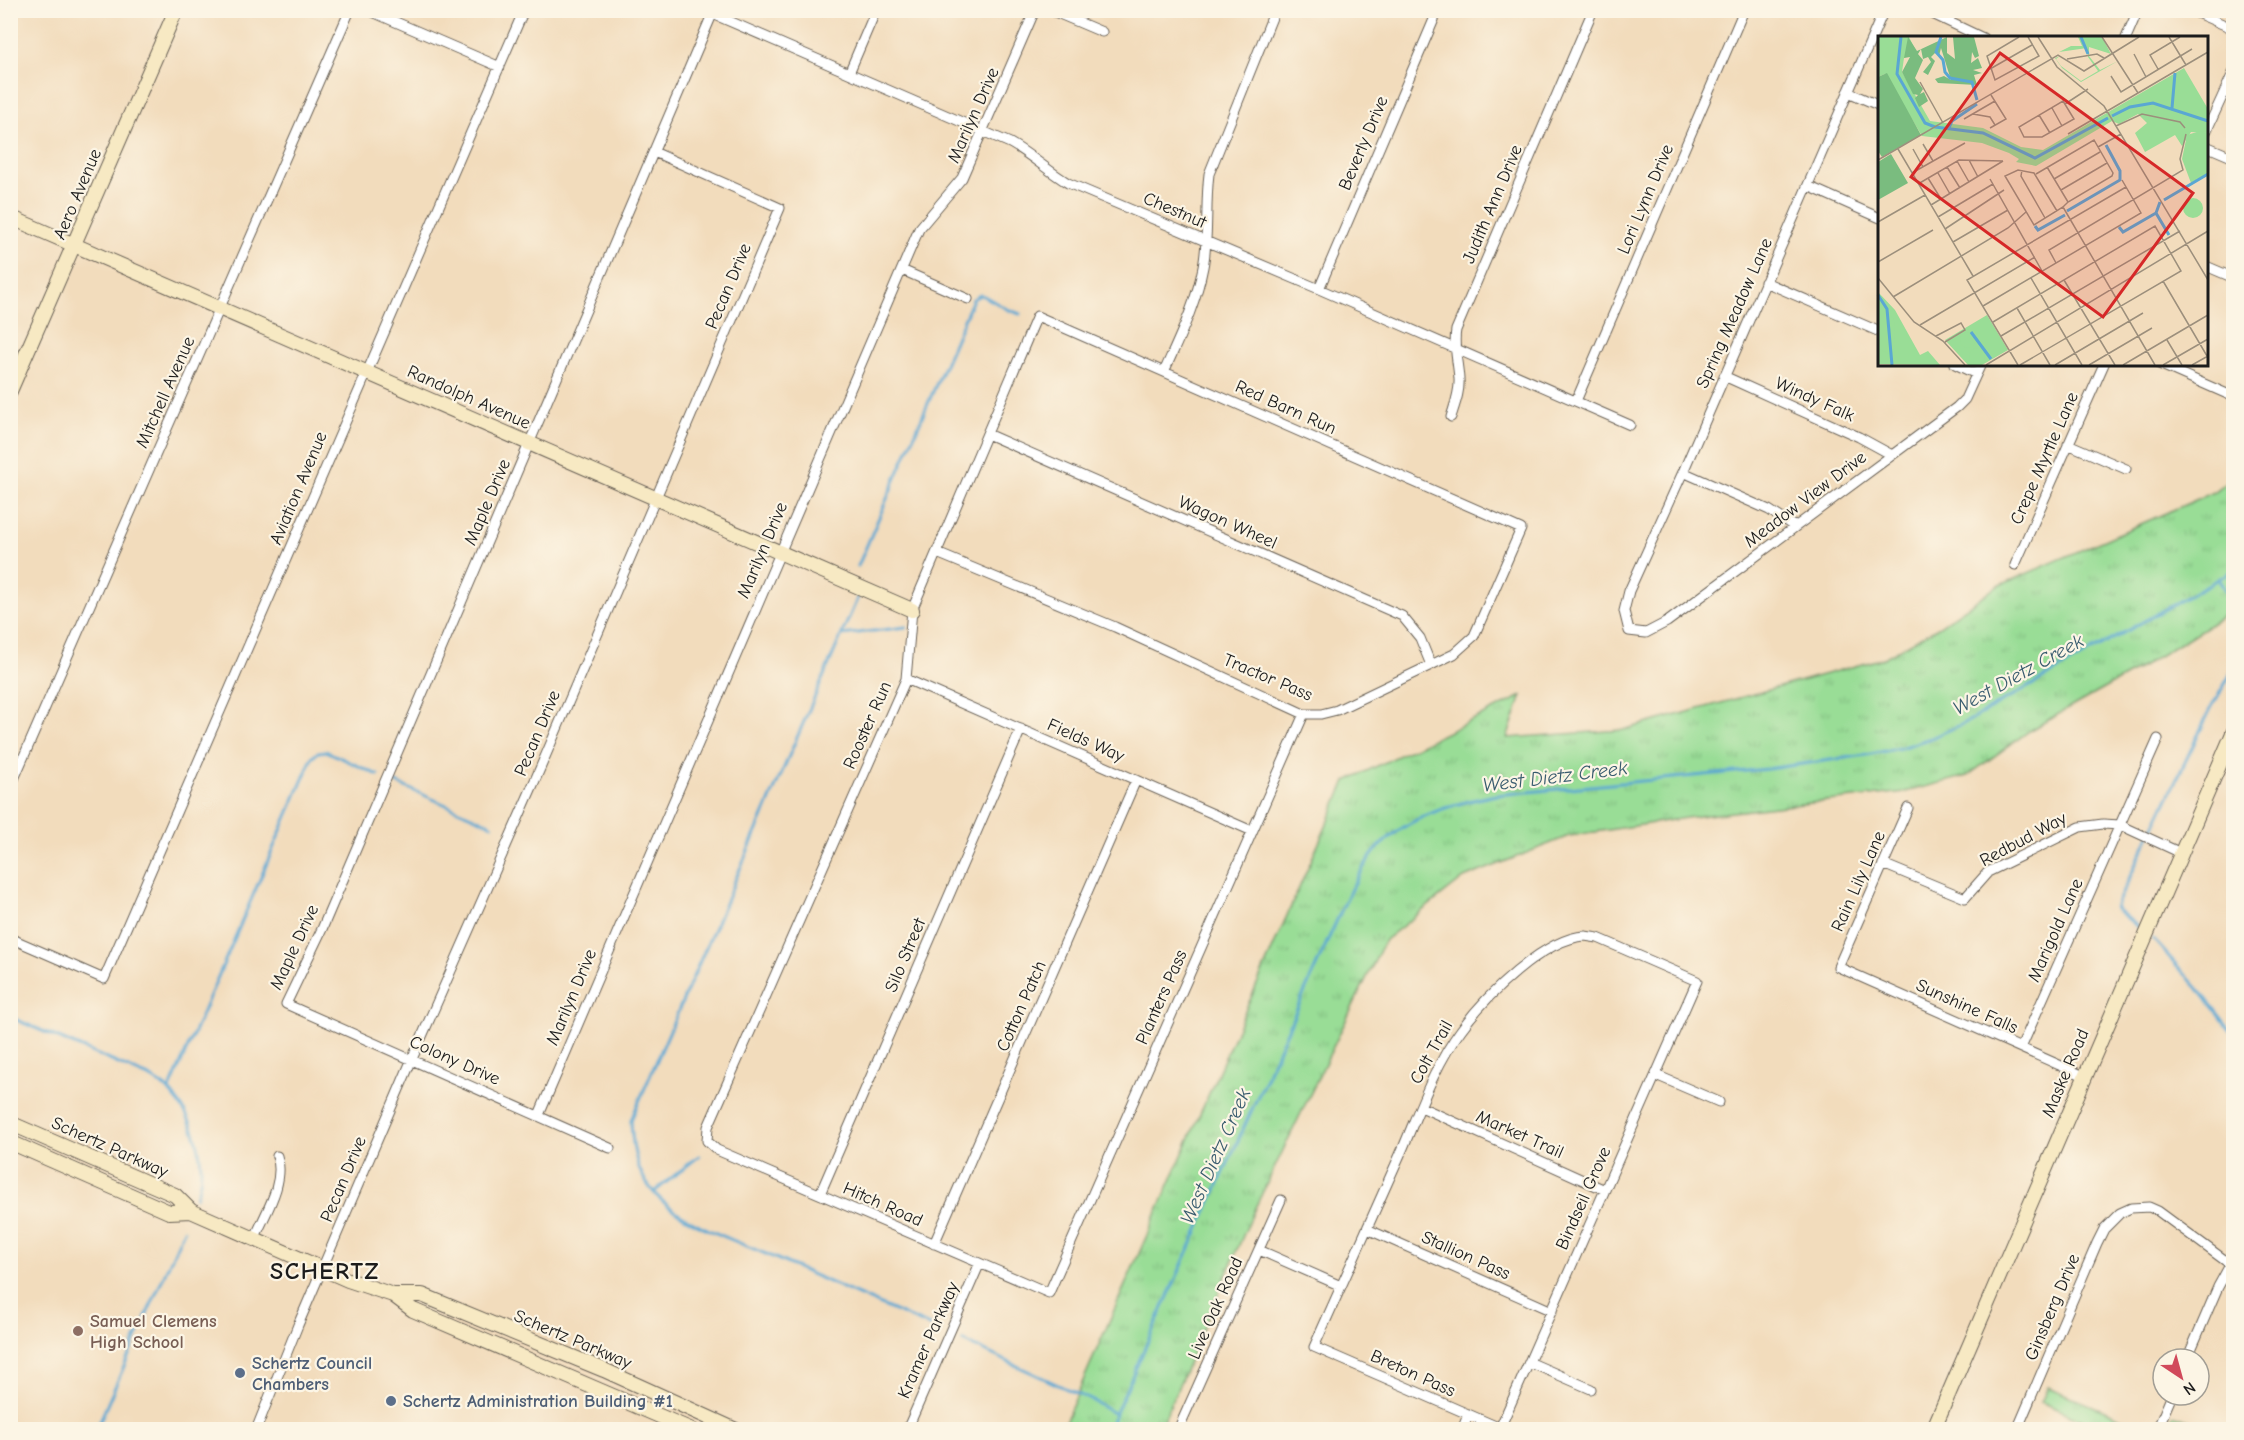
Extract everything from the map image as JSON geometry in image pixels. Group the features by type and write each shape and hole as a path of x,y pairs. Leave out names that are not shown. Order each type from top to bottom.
{"street":[{"name":"Aero Avenue","path":"10,391 176,10"},
{"name":"Mitchell Avenue","path":"10,788 350,10"},
{"path":"369,10 500,67"},
{"name":"Aviation Avenue","path":"10,938 104,980 366,372 410,278 524,10"},
{"path":"849,73 876,10"},
{"name":"Marilyn Drive","path":"538,1115 919,229 962,178 1035,10"},
{"path":"1050,10 1102,32"},
{"path":"1164,372 1196,297 1204,265 1209,174 1275,10"},
{"name":"Beverly Drive","path":"1318,289 1438,10"},
{"name":"Judith Ann Drive","path":"1451,417 1458,398 1459,381 1455,349 1456,330 1593,10"},
{"name":"Lori Lynn Drive","path":"1576,401 1744,10"},
{"name":"Spring Meadow Lane","path":"1629,631 1624,611 1629,591 1884,10"},
{"path":"1924,10 1979,36"},
{"path":"2128,36 2138,10"},
{"path":"2190,10 2234,29"},
{"name":"Chestnut","path":"714,12 1020,148 1045,169 1068,183 1630,425"},
{"name":"Maple Drive","path":"286,1004 322,930 714,12"},
{"path":"2208,128 2234,71"},
{"path":"1848,92 1878,105"},
{"path":"2208,147 2234,158"},
{"name":"Pecan Drive","path":"256,1430 412,1059 536,778 780,208 654,152"},
{"path":"1808,186 1878,217"},
{"name":"Randolph Avenue","path":"10,217 912,610"},
{"path":"2208,267 2234,278"},
{"path":"902,270 968,299"},
{"path":"1766,282 1878,331"},
{"name":"Red Barn Run","path":"1037,316 1521,529"},
{"name":"Rooster Run","path":"707,1141 708,1127 906,678 912,610 1037,316"},
{"name":"Crepe Myrtle Lane","path":"2015,565 2103,366"},
{"path":"2164,366 2234,397"},
{"name":"Meadow View Drive","path":"1629,631 1646,633 1667,622 1957,407 1965,399 1978,369"},
{"name":"Windy Falk","path":"1724,376 1859,437 1892,455"},
{"name":"Wagon Wheel","path":"987,434 1402,616 1420,638 1431,665"},
{"path":"2068,444 2126,469"},
{"path":"1683,472 1769,510 1795,527"},
{"name":"Tractor Pass","path":"937,553 1115,627 1304,714 1321,714 1337,710 1454,654 1474,636 1521,529"},
{"name":"Fields Way","path":"906,678 1252,831"},
{"name":"Planters Pass","path":"1049,1293 1304,714"},
{"name":"Silo Street","path":"820,1194 1021,729"},
{"name":"Maske Road","path":"1933,1430 2234,731"},
{"name":"Marigold Lane","path":"2021,1048 2158,739"},
{"name":"Cotton Patch","path":"934,1244 1136,780"},
{"name":"Rain Lily Lane","path":"1838,967 1908,808"},
{"name":"Redbud Way","path":"1883,864 1965,898 1988,872 2080,827 2103,824 2120,825"},
{"path":"2120,825 2181,853"},
{"name":"Colt Trail","path":"1314,1347 1446,1052 1477,1009 1516,972 1562,942 1578,936 1598,938 1697,981"},
{"name":"Sunshine Falls","path":"1838,967 2084,1076"},
{"name":"Bindseil Grove","path":"1500,1428 1697,981"},
{"name":"Colony Drive","path":"286,1004 610,1148"},
{"path":"1656,1075 1719,1102"},
{"name":"Market Trail","path":"1420,1107 1605,1190"},
{"name":"Schertz Parkway","path":"10,1123 175,1195 191,1211 323,1270 393,1294 422,1295 453,1307 604,1370 735,1430"},
{"name":"Hitch Road","path":"707,1141 717,1150 979,1265 1049,1293"},
{"name":"Schertz Parkway","path":"10,1142 169,1212 191,1211"},
{"path":"254,1240 278,1182 280,1166 277,1156"},
{"path":"97,1180 104,1164"},
{"path":"169,1212 175,1195"},
{"name":"Live Oak Road","path":"1178,1430 1281,1200"},
{"name":"Ginsberg Drive","path":"2017,1430 2104,1229 2112,1219 2131,1208 2149,1207 2158,1211 2232,1266"},
{"name":"Stallion Pass","path":"1367,1229 1552,1311"},
{"path":"1259,1250 1341,1286"},
{"name":"Kramer Parkway","path":"907,1430 979,1265"},
{"path":"2192,1347 2218,1287 2232,1266"},
{"name":"Schertz Parkway","path":"393,1294 413,1310 692,1430"},
{"path":"444,1324 453,1307"},
{"path":"493,1345 502,1328"},
{"name":"Breton Pass","path":"1314,1347 1500,1428"},
{"path":"1529,1362 1591,1389"},
{"path":"595,1387 604,1370"},
{"path":"662,1416 669,1400"},
{"path":"2157,1430 2167,1407"},
{"path":"1461,1430 1468,1415"}],"green space":[{"path":"2233,477 2233,610 2135,671 2032,729 1967,776 1905,792 1699,816 1569,836 1464,878 1385,940 1255,1208 1160,1429 1062,1429 1346,781 1522,696 1507,738 1623,730 1884,658 1938,627 1996,587 2214,492"},
{"path":"2048,1387 2147,1429 2102,1429 2041,1402"},
{"path":"2173,1415 2212,1429 2167,1429"}],"waterway":[{"path":"858,566 973,299 980,295 984,296 1020,314"},
{"name":"West Dietz Creek","path":"1108,1430 1350,891 1369,859 1395,833 1426,815 1461,803 1496,795 1767,769 1900,748 1965,723 2234,570"},
{"path":"2218,579 2234,604"},
{"path":"858,597 631,1120 632,1138 641,1173 651,1189 674,1210 704,1228 934,1328"},
{"path":"842,635 906,627"},
{"path":"2138,927 2115,908 2210,710 2234,668"},
{"path":"169,1091 312,758 318,752 326,751 378,775"},
{"path":"394,782 492,825"},
{"path":"2153,939 2201,992 2234,1034"},
{"path":"10,1017 151,1078 168,1090 186,1114 197,1141 201,1170 196,1197"},
{"path":"654,1192 699,1156"},
{"path":"96,1430 184,1230"},
{"path":"963,1341 1093,1401 1115,1414"}],"place":[{"name":"Samuel Clemens High School","path":"78,1331"},
{"name":"Schertz Council Chambers","path":"240,1373"},
{"name":"Schertz Administration Building #1","path":"391,1401"}],"district":[{"name":"SCHERTZ","path":"325,1271"}]}
